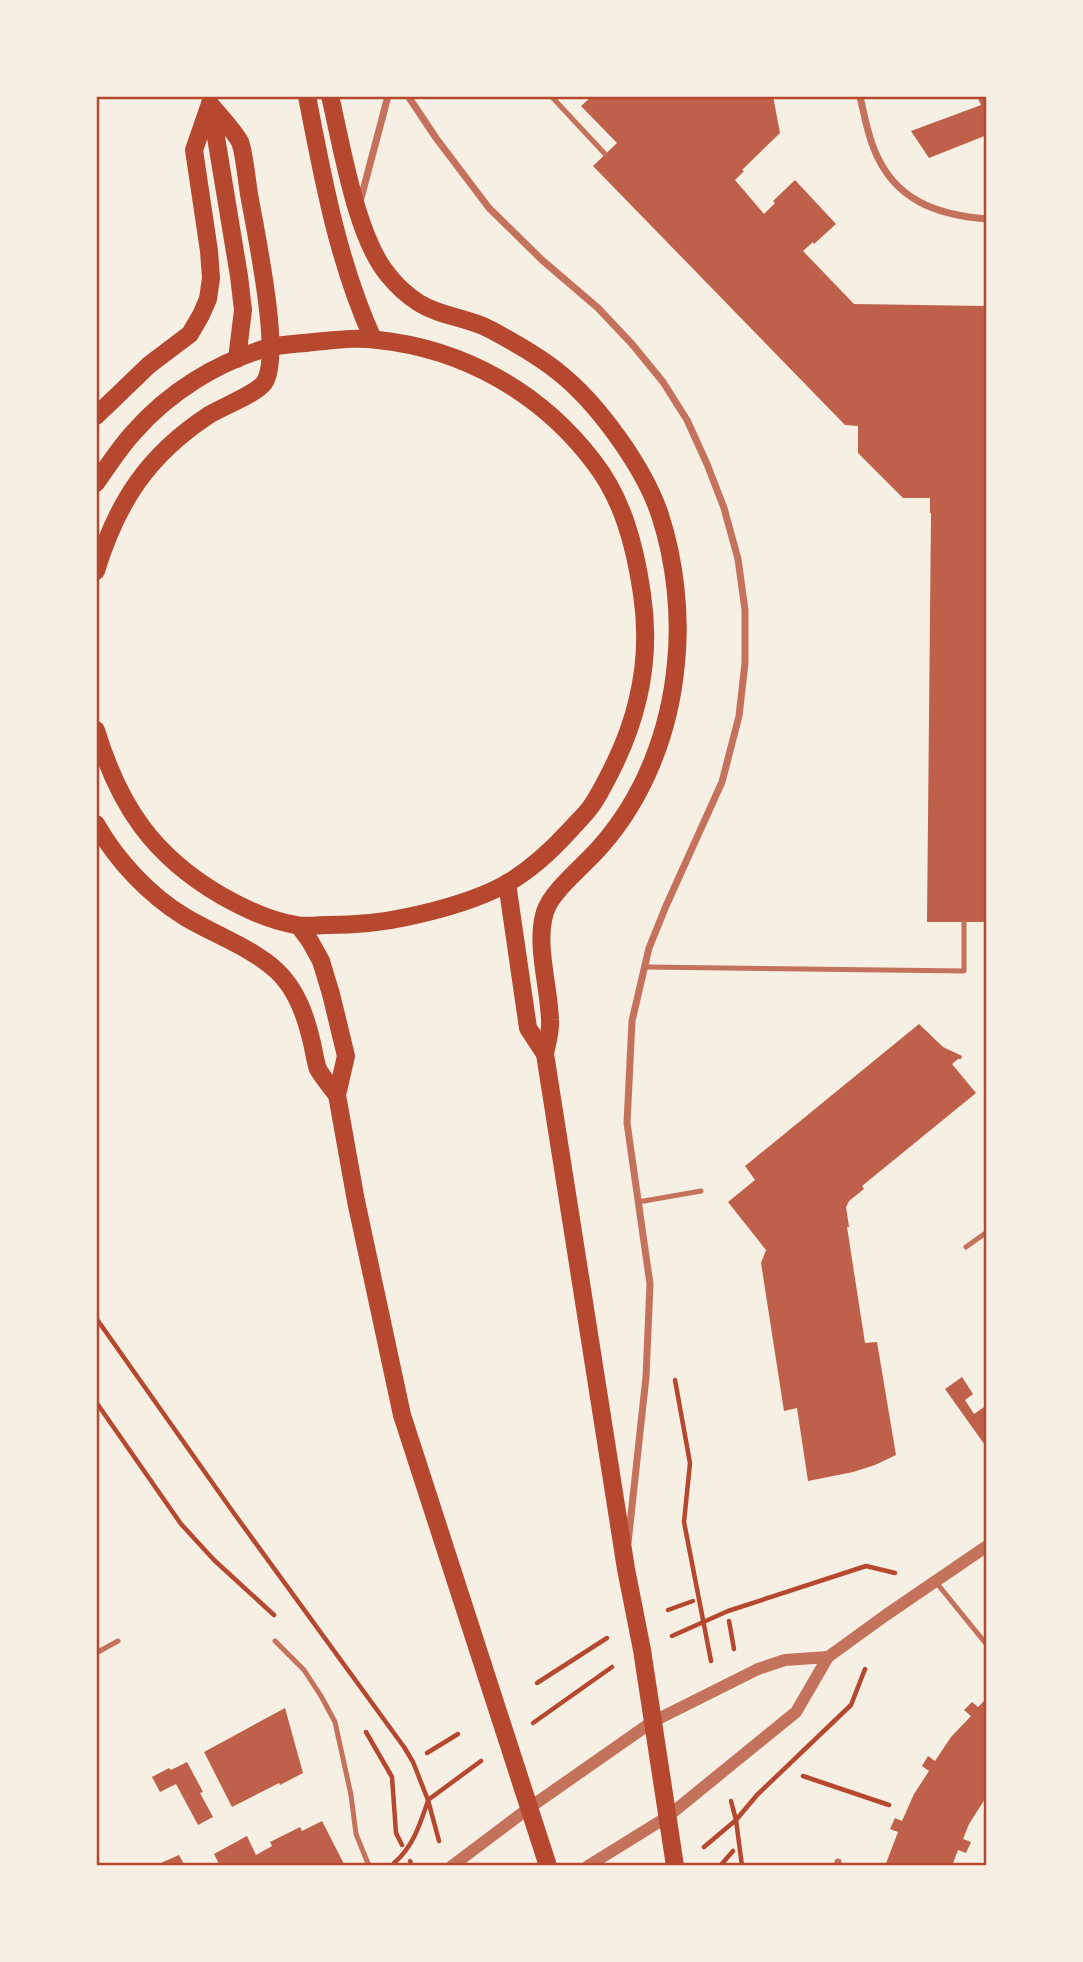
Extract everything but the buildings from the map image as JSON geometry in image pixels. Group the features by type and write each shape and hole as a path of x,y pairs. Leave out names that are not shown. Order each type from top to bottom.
{"main road":[{"path":"307,96 341,254 356,303 373,339"},
{"path":"330,96 358,210 374,254 387,274 419,303 484,326 525,348 559,372 620,439 641,474 660,514 671,560 677,612 676,662 670,710 652,762 622,821 555,894 545,909 541,932 551,1023 545,1054 675,1866"},
{"path":"96,416 149,365 190,334 208,299 211,278 209,251 194,149 210,100"},
{"path":"96,570 108,535 125,499 145,471 175,439 210,415 261,387 268,376 270,347 266,302 240,142 210,100"},
{"path":"210,100 243,310 237,359"},
{"path":"96,483 134,432 166,401 202,377 237,359 270,347 355,338 433,351 504,380 532,399 580,443 617,498 629,532 645,615 645,662 638,702 624,744 591,807 554,849 507,883 459,904 395,920 367,924 299,926 268,918 240,906 189,875 141,828 118,790 96,730"},
{"path":"96,824 105,840 128,868 155,895 184,916 248,951 276,970 289,983 300,1003 318,1069 337,1095"},
{"path":"507,883 528,1028 545,1054"},
{"path":"299,926 321,961 346,1056 337,1095 356,1201 402,1415 548,1866"}],"street":[{"path":"358,210 388,96"},
{"path":"408,96 489,208 542,260 598,308 663,382 687,420 724,508 737,559 745,610 745,663 739,716 722,782 649,948 632,1021 627,1123 650,1284 646,1377 626,1569"},
{"path":"860,96 873,149 888,177 903,192 935,211 987,219"},
{"path":"588,1866 667,1817 796,1712 828,1657 987,1546"},
{"path":"452,1866 652,1722 758,1669 785,1660 828,1657"}],"lane":[{"path":"551,96 605,154"},
{"path":"645,967 964,971 964,923"},
{"path":"638,1202 701,1191"},
{"path":"966,1247 987,1232"},
{"path":"935,1581 987,1645"},
{"path":"96,1653 118,1641"},
{"path":"275,1641 304,1670 335,1722 351,1795 356,1834 369,1866"}],"path":[{"path":"96,1318 233,1513 404,1747 428,1800 441,1846"},
{"path":"675,1377 690,1463 684,1522 704,1622"},
{"path":"96,1402 181,1524 214,1560 279,1620"},
{"path":"390,1866 406,1853 428,1800 618,1663 642,1650 728,1611 866,1566 935,1581"},
{"path":"661,1613 693,1601"},
{"path":"730,1621 735,1654"},
{"path":"537,1683 614,1635"},
{"path":"366,1731 392,1777 396,1833 401,1845"},
{"path":"427,1753 458,1734"},
{"path":"803,1776 888,1805"},
{"path":"700,1850 736,1820 742,1866"},
{"path":"720,1866 733,1852"}]}
